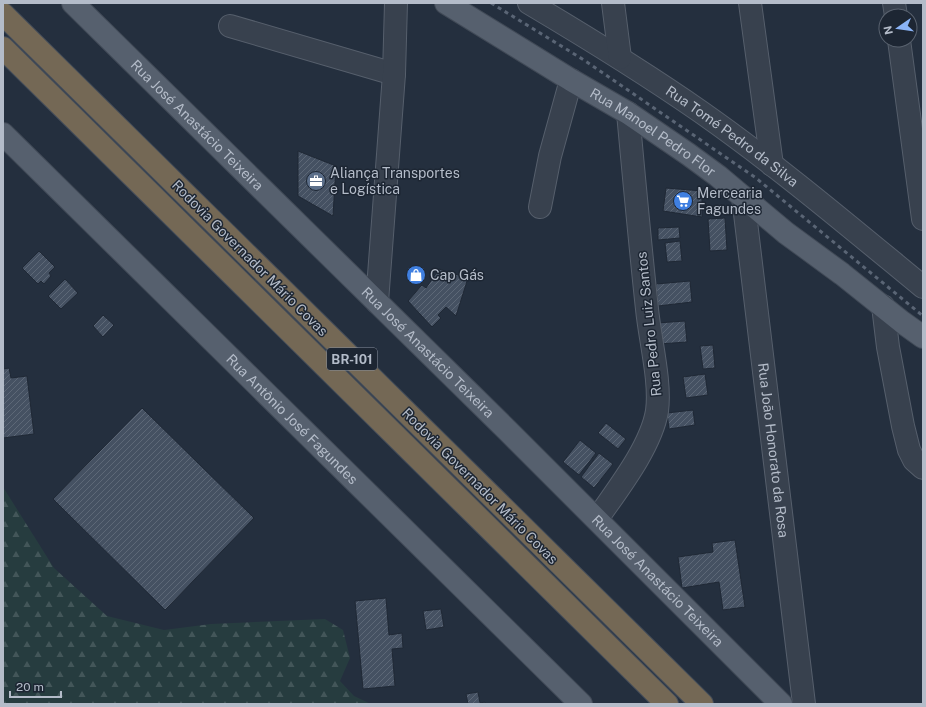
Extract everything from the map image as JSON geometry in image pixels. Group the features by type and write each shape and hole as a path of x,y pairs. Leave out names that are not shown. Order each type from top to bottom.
{"highway":[{"name":"Rodovia Governador Mário Covas","path":"3,14 702,704"},
{"name":"Rodovia Governador Mário Covas","path":"3,48 667,704"}],"main road":[{"name":"Rua José Anastácio Teixeira","path":"73,3 597,519 781,704"},
{"name":"Rua Manoel Pedro Flor","path":"446,3 571,80 628,113 688,154 743,196 786,233 923,338"},
{"name":"Rua Antônio José Fagundes","path":"3,134 581,704"}],"street":[{"path":"377,302 394,74 396,3"},
{"name":"Rua Tomé Pedro da Silva","path":"529,3 620,58 701,112 772,165 923,286"},
{"path":"613,3 620,58"},
{"path":"750,3 772,165"},
{"path":"230,26 394,74"},
{"path":"900,48 923,218"},
{"path":"540,207 550,156 571,80"},
{"name":"Rua Pedro Luiz Santos","path":"597,519 643,447 652,429 657,412 658,389 647,310 628,113"},
{"name":"Rua João Honorato da Rosa","path":"743,196 804,704"},
{"path":"883,306 888,347 902,426 909,450 914,460 923,468"}],"green space":[{"path":"3,487 54,568 107,616 164,630 211,624 325,619 343,630 350,658 340,681 354,696 371,704 3,704"}],"building":[{"name":"Aliança Transportes e Logística","path":"298,151 336,166 333,216 298,196"},
{"name":"Mercearia Fagundes","path":"666,188 702,191 702,217 663,211"},
{"path":"725,218 727,250 710,251 708,219"},
{"path":"679,227 680,238 658,240 658,228"},
{"path":"680,241 682,261 667,262 665,243"},
{"path":"39,251 55,267 49,273 51,276 44,284 41,281 38,284 22,268"},
{"path":"439,269 468,278 456,316 446,307 438,315 441,318 432,327 408,301 422,285 426,288"},
{"path":"65,279 78,293 61,309 48,296"},
{"path":"690,281 692,302 658,306 656,284"},
{"path":"103,315 114,325 103,337 93,326"},
{"path":"685,321 687,342 659,344 657,323"},
{"path":"713,345 715,368 703,369 700,346"},
{"path":"9,368 11,378 27,376 34,434 3,438 3,369"},
{"path":"705,374 708,395 686,398 683,377"},
{"path":"142,408 254,518 165,610 53,499"},
{"path":"693,410 695,425 669,429 667,413"},
{"path":"606,423 626,439 618,449 598,433"},
{"path":"580,440 596,453 579,475 563,462"},
{"path":"599,453 613,464 594,488 581,477"},
{"path":"735,540 745,607 723,610 719,582 682,588 678,557 713,552 712,543"},
{"path":"386,598 389,635 402,633 403,648 392,649 395,686 363,689 355,601"},
{"path":"441,609 444,627 426,630 423,611"},
{"path":"478,692 480,703 485,702 485,704 468,704 466,694"}],"railway":[{"path":"491,3 584,60 756,178 923,316"}],"place":[{"name":"Aliança Transportes e Logística","path":"316,181"},
{"name":"Mercearia Fagundes","path":"683,201"},
{"name":"Cap Gás","path":"416,275"}]}
